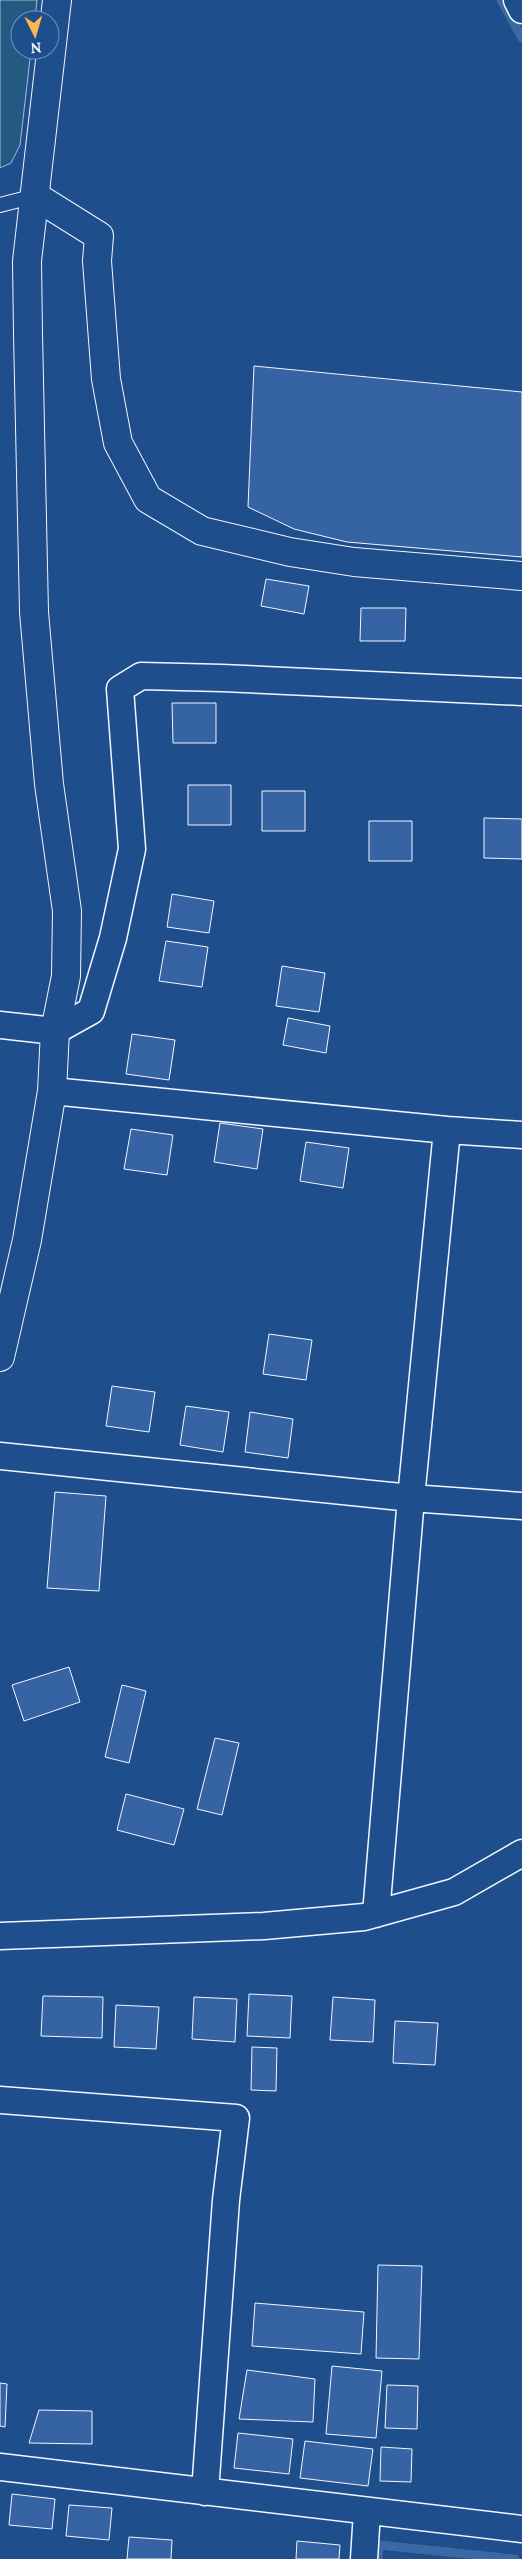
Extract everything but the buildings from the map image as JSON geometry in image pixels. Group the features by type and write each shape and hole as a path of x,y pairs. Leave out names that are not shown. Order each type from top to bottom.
{"street":[{"path":"0,1357 27,1240 52,1091 55,1031 66,976 67,911 49,784 34,612 27,261 57,0"},
{"path":"516,0 522,10"},
{"path":"35,196 99,236 97,261 106,379 118,443 148,498 202,531 290,552 372,564 522,576"},
{"path":"0,1025 55,1031 91,1012 114,938 132,849 120,689 141,676 522,692"},
{"path":"52,1091 446,1130 522,1134"},
{"path":"376,1914 411,1498 446,1130"},
{"path":"0,1456 411,1498 522,1506"},
{"path":"0,1936 264,1926 364,1918 454,1892 522,1853"},
{"path":"0,2100 236,2118 226,2200 205,2492"},
{"path":"0,2467 522,2530"},
{"path":"364,2559 368,2512"}],"lane":[{"path":"0,205 35,196"}],"shaded area":[{"path":"0,0 37,0 36,10 10,10 10,60 30,60 20,145 11,163 0,168"}],"waterway":[{"path":"501,0 522,38"},
{"path":"378,2559 379,2545 515,2559"}]}
